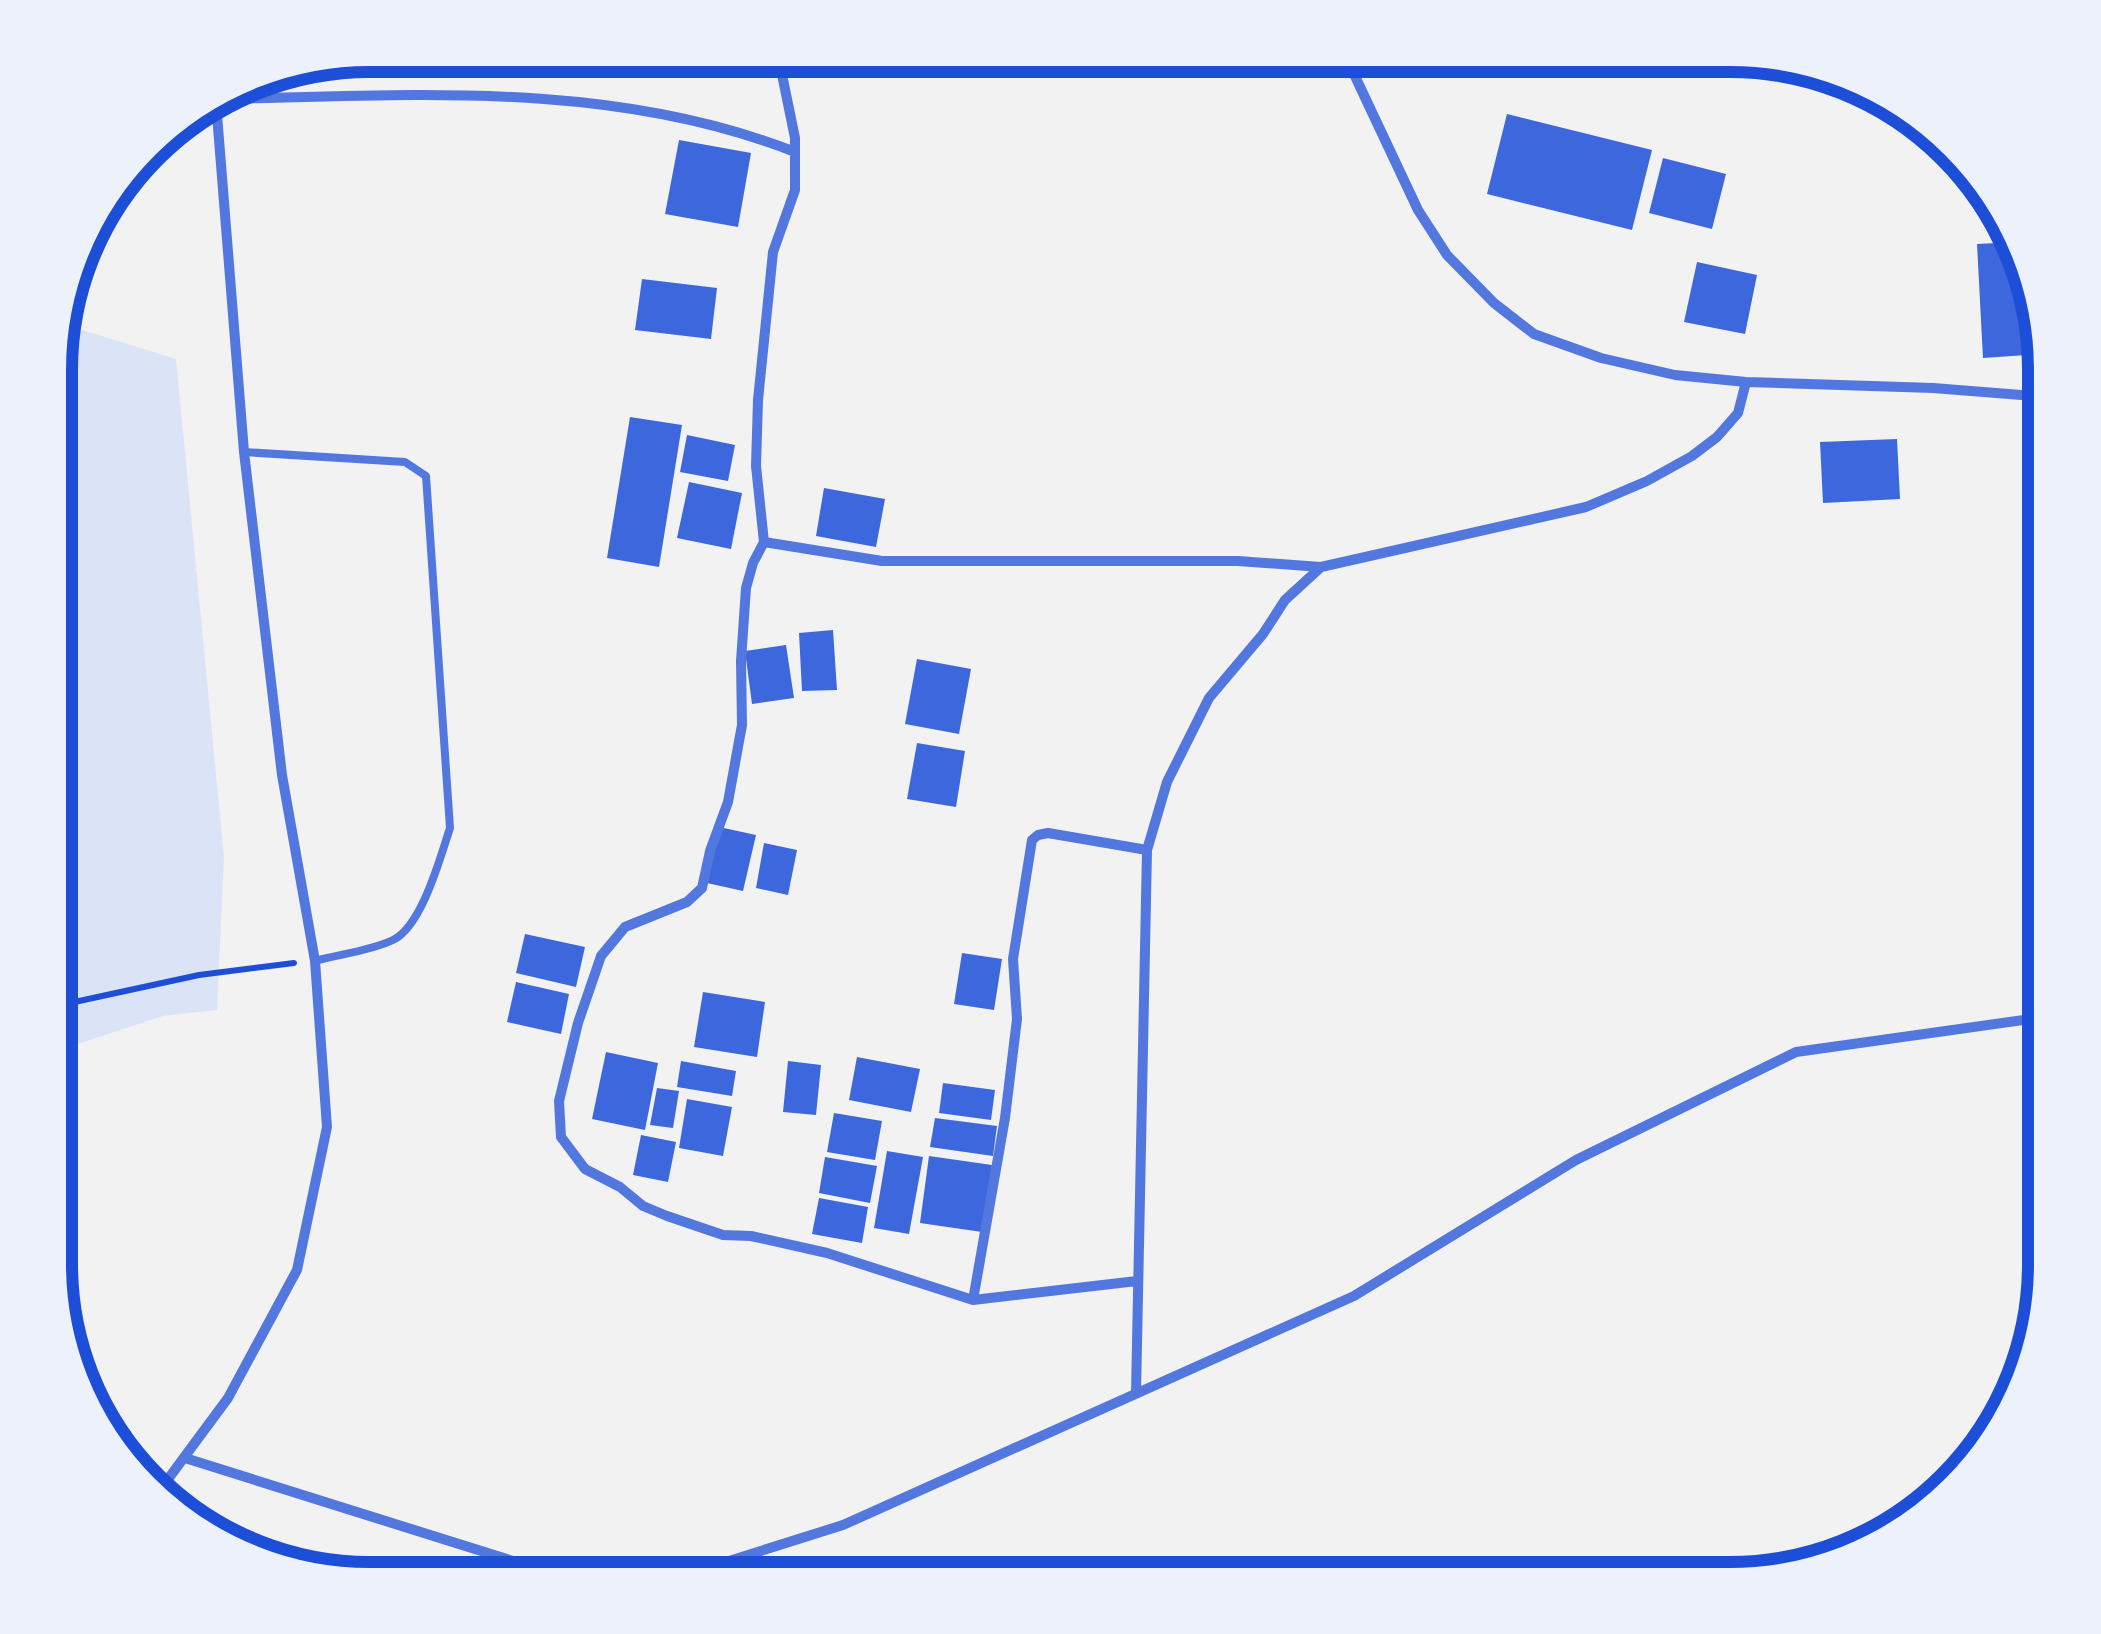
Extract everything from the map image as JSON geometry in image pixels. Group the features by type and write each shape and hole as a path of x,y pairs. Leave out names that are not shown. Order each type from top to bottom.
{"street":[{"path":"782,73 796,138 794,190 773,252 758,400 756,466 764,542 746,588 738,744 728,802 710,851 702,888 686,902 625,928 601,956 578,1023 559,1101 562,1138 584,1169 620,1186 642,1206 666,1216 723,1235 751,1236 827,1253 973,1300 1138,1280"},
{"path":"1353,73 1418,210 1448,256 1494,303 1534,334 1600,358 1675,375 1746,382 2028,395"},
{"path":"245,101 516,96 700,120 795,152"},
{"path":"168,1482 228,1398 297,1270 327,1127 315,961 282,776 244,452 219,113"},
{"path":"764,542 882,561 1238,562 1321,567 1586,508 1692,456 1738,414 1746,382"},
{"path":"1136,1394 1147,850 1167,782 1209,698 1286,600 1321,567"},
{"path":"973,1300 1004,1118 1016,1019 1012,959 1032,840 1048,833 1147,850"},
{"path":"728,1561 844,1524 1354,1296 1576,1160 1796,1052 2028,1020"},
{"path":"186,1458 513,1561"}],"lane":[{"path":"244,452 404,462 426,476 450,828 435,876 417,913 396,939 315,961"}],"path":[{"path":"73,1002 200,975 315,961"}],"shaded area":[{"path":"76,328 176,359 224,857 217,1010 163,1016 73,1045"}],"building":[{"path":"1507,114 1652,150 1632,230 1487,194"},
{"path":"679,140 751,153 738,227 665,214"},
{"path":"1663,158 1726,174 1712,229 1649,213"},
{"path":"2000,243 2006,256 2023,312 2028,355 1983,358 1977,244"},
{"path":"1697,262 1757,275 1745,334 1684,322"},
{"path":"642,279 717,288 711,339 635,330"},
{"path":"630,417 682,425 659,567 607,558"},
{"path":"687,435 735,445 728,481 680,472"},
{"path":"1897,439 1900,499 1823,503 1820,442"},
{"path":"689,482 742,493 731,549 677,538"},
{"path":"824,488 885,499 876,547 816,536"},
{"path":"833,630 837,690 802,691 799,633"},
{"path":"786,645 794,698 752,704 745,651"},
{"path":"917,659 971,669 959,734 905,724"},
{"path":"917,743 965,751 956,807 907,799"},
{"path":"719,827 756,835 743,891 707,883"},
{"path":"764,843 797,850 788,895 756,888"},
{"path":"525,934 585,947 576,987 516,973"},
{"path":"962,953 1002,959 994,1010 954,1004"},
{"path":"516,982 569,994 561,1034 507,1022"},
{"path":"703,992 765,1002 757,1057 694,1047"},
{"path":"606,1052 658,1063 645,1130 592,1119"},
{"path":"857,1057 920,1069 911,1112 849,1100"},
{"path":"681,1061 736,1071 732,1096 677,1087"},
{"path":"788,1061 821,1065 816,1115 783,1112"},
{"path":"943,1083 995,1090 991,1120 939,1113"},
{"path":"657,1088 679,1091 673,1128 650,1125"},
{"path":"687,1099 732,1107 723,1156 679,1148"},
{"path":"834,1113 882,1121 875,1160 827,1152"},
{"path":"935,1118 997,1126 993,1156 930,1147"},
{"path":"641,1135 676,1142 668,1182 633,1175"},
{"path":"887,1151 923,1157 909,1234 874,1228"},
{"path":"929,1156 992,1165 982,1232 920,1223"},
{"path":"825,1157 877,1166 870,1203 819,1193"},
{"path":"819,1198 868,1207 862,1243 812,1234"}]}
